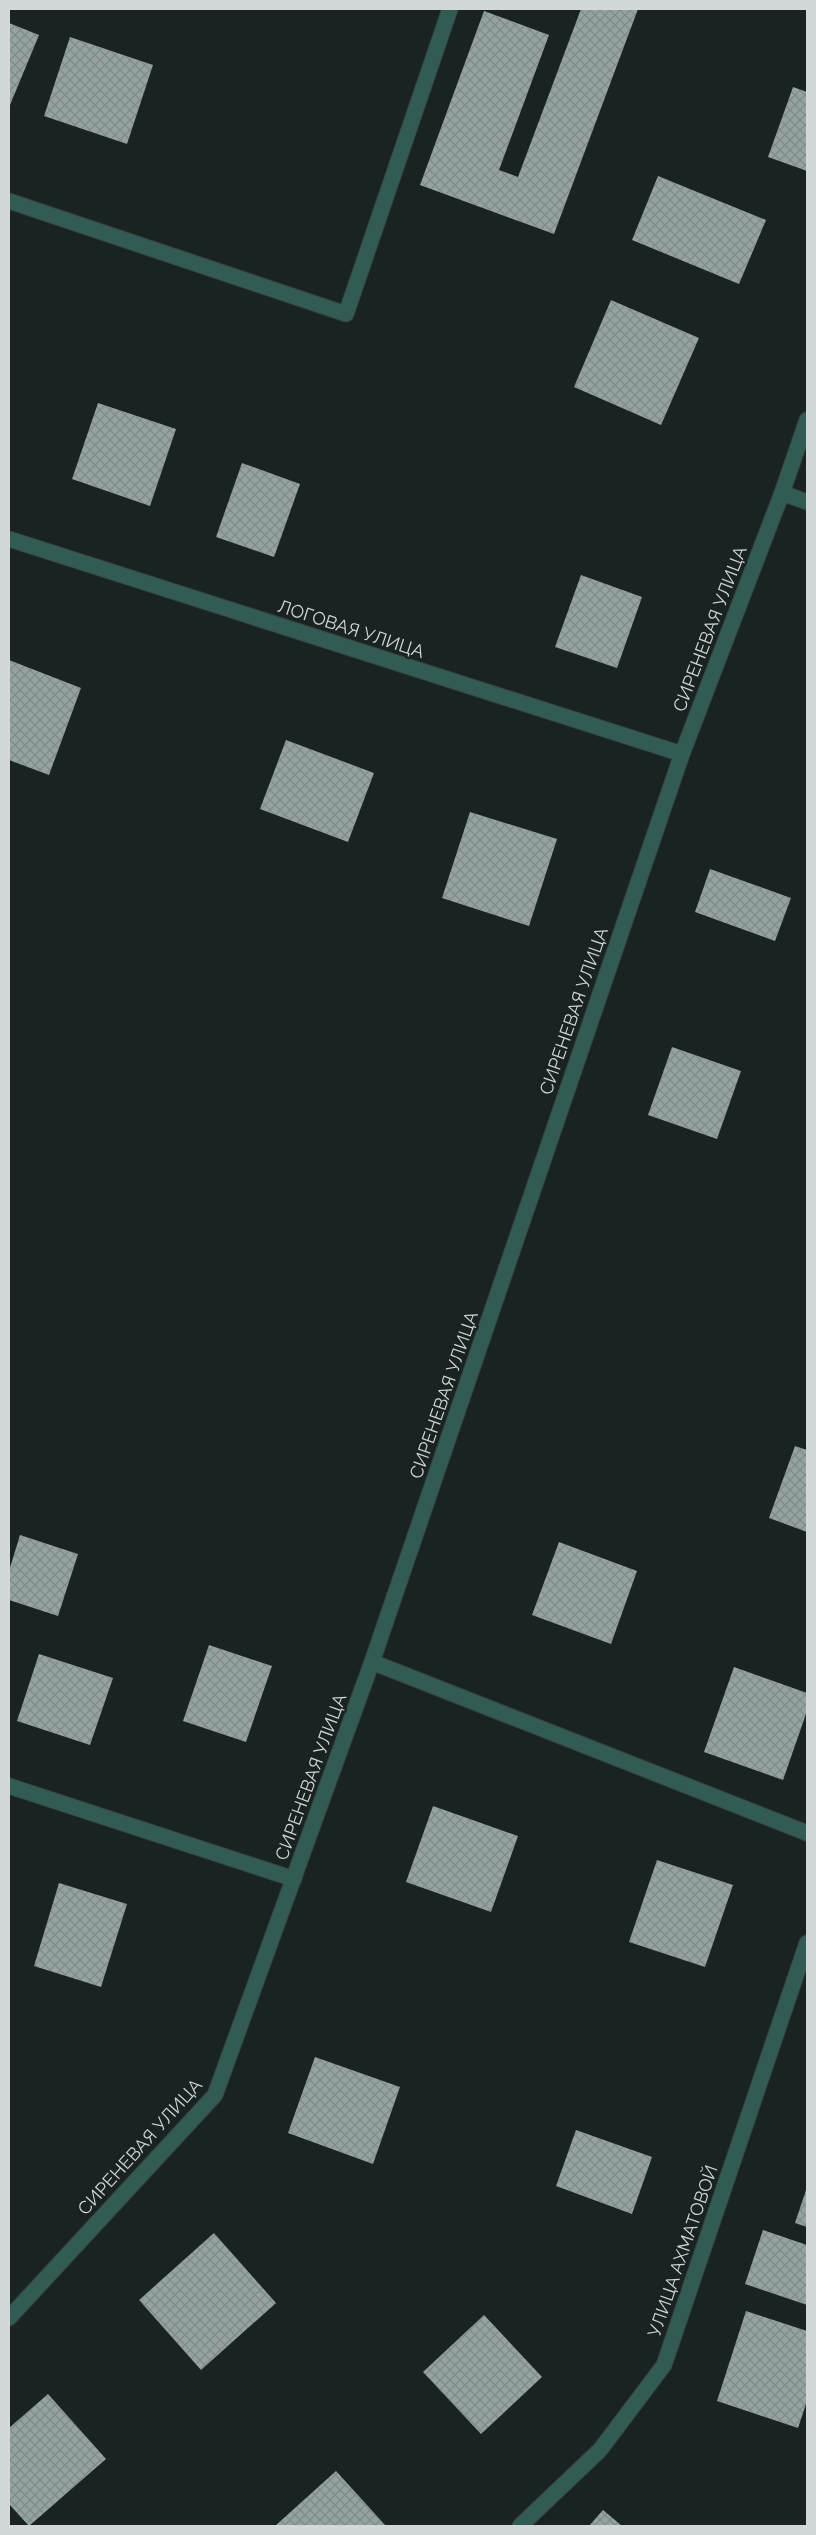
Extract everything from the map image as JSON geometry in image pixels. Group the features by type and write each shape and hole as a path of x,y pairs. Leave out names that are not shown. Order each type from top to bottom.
{"street":[{"path":"9,201 346,314 450,9"},
{"name":"СИРЕНЕВАЯ УЛИЦА","path":"9,2318 215,2096 372,1662 682,754 782,493 807,420"},
{"path":"782,493 807,502"},
{"name":"ЛОГОВАЯ УЛИЦА","path":"9,539 682,754"},
{"path":"372,1662 807,1833"},
{"path":"9,1786 294,1879"},
{"name":"УЛИЦА АХМАТОВОЙ","path":"520,2526 600,2450 664,2365 807,1943"}],"building":[{"path":"581,9 638,9 554,234 420,185 484,11 549,35 499,170 518,177"},
{"path":"9,23 39,35 10,105 9,104"},
{"path":"70,37 153,65 127,144 44,116"},
{"path":"793,87 807,92 807,171 768,157"},
{"path":"658,176 766,220 739,284 632,240"},
{"path":"611,300 699,338 661,425 574,387"},
{"path":"98,403 176,429 150,506 72,479"},
{"path":"242,463 300,484 274,557 216,537"},
{"path":"581,575 642,597 617,668 555,647"},
{"path":"9,660 81,688 49,775 9,760"},
{"path":"286,740 374,773 348,842 260,809"},
{"path":"470,812 557,839 529,926 442,898"},
{"path":"710,869 791,898 775,941 695,912"},
{"path":"672,1047 741,1071 717,1139 648,1115"},
{"path":"795,1446 807,1450 807,1532 769,1518"},
{"path":"20,1535 78,1554 58,1616 9,1600 9,1571"},
{"path":"559,1542 637,1571 611,1644 532,1615"},
{"path":"209,1645 272,1666 246,1742 183,1721"},
{"path":"39,1654 113,1678 90,1745 17,1721"},
{"path":"734,1667 807,1693 807,1711 783,1780 704,1752"},
{"path":"433,1806 518,1836 491,1912 406,1882"},
{"path":"657,1860 733,1885 705,1967 629,1942"},
{"path":"59,1883 127,1904 101,1987 34,1966"},
{"path":"315,2057 400,2087 373,2164 288,2133"},
{"path":"576,2130 652,2157 632,2214 556,2186"},
{"path":"807,2187 807,2227 795,2223"},
{"path":"763,2230 807,2245 807,2305 745,2284"},
{"path":"214,2233 276,2303 201,2370 139,2300"},
{"path":"746,2311 807,2331 807,2401 798,2428 717,2401"},
{"path":"484,2315 542,2377 481,2434 423,2372"},
{"path":"48,2394 106,2459 29,2526 9,2504 9,2428"},
{"path":"336,2471 386,2526 275,2526"},
{"path":"603,2510 622,2526 589,2526"}]}
